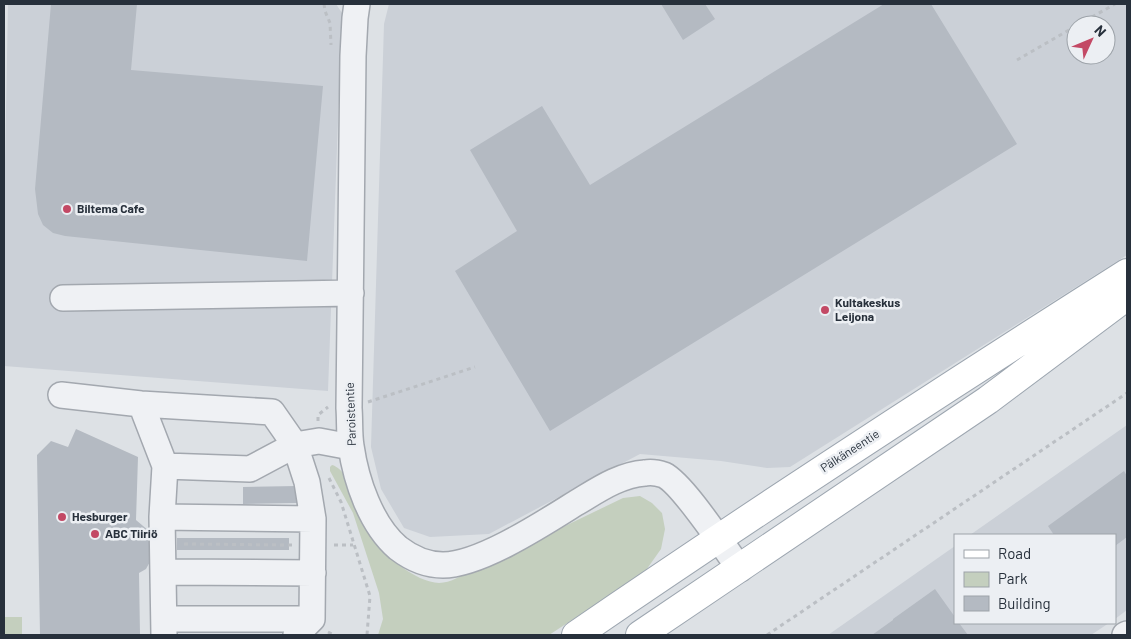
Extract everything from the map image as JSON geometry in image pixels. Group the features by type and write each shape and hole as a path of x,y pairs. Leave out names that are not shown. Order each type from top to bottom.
{"main road":[{"name":"Pälkäneentie","path":"576,635 717,538 968,374 1127,274"},
{"path":"640,635 988,400 1127,296"}],"street":[{"name":"Paroistentie","path":"357,4 353,56 349,408 351,447 366,499 377,522 390,541 415,560 444,566 465,562 492,551 526,534 614,481 632,474 650,472 664,475 676,485 740,569"},
{"path":"63,298 351,293"},
{"path":"62,395 141,404 272,412 295,445 307,482 313,519 313,572 304,627 164,627 162,517 165,466 141,404"},
{"path":"165,466 250,469 295,445 319,441 351,447"},
{"path":"162,517 313,519"},
{"path":"164,572 313,572"}],"path":[{"path":"1096,15 1115,4"},
{"path":"1017,60 1066,32"},
{"path":"349,408 475,367"},
{"path":"767,635 1127,394"},
{"path":"163,543 353,546"}],"shaded area":[{"path":"8,4 336,4 342,13 328,391 4,366 4,216"},
{"path":"389,4 1127,4 1127,255 790,467 767,468 721,461 640,454 489,534 430,537 404,528 381,489 371,447 384,24"},
{"path":"1127,425 1127,610 1116,618 1116,534 971,534"},
{"path":"954,547 954,624 1108,624 1091,635 828,635"}],"green space":[{"path":"332,465 340,469 356,491 392,558 409,572 430,582 443,583 452,580 623,498 640,496 652,503 662,513 665,529 661,549 644,573 549,635 378,635 383,619 379,593 353,513 330,471"},
{"path":"4,617 22,617 22,635 4,635"}],"building":[{"path":"51,4 137,4 131,70 323,86 307,261 65,236 53,233 43,225 38,214 35,189"},
{"path":"661,4 705,4 715,19 683,40"},
{"path":"884,4 931,4 1017,144 550,431 455,271 517,231 470,150 542,106 590,185"},
{"name":"ABC Tiiriö","path":"76,429 138,457 136,520 153,537 152,558 146,569 139,573 140,634 40,635 37,455 51,441 68,447"},
{"path":"1124,471 1127,476 1127,537 1116,545 1116,534 1053,534 1048,526"},
{"path":"297,486 297,503 243,504 243,487"},
{"path":"177,538 289,538 289,550 177,550"},
{"path":"935,589 954,616 954,624 960,624 968,635 872,635"}],"place":[{"name":"Biltema Cafe","path":"67,209"},
{"name":"Kultakeskus Leijona","path":"825,310"},
{"name":"Hesburger","path":"62,517"},
{"name":"ABC Tiiriö","path":"95,534"}]}
